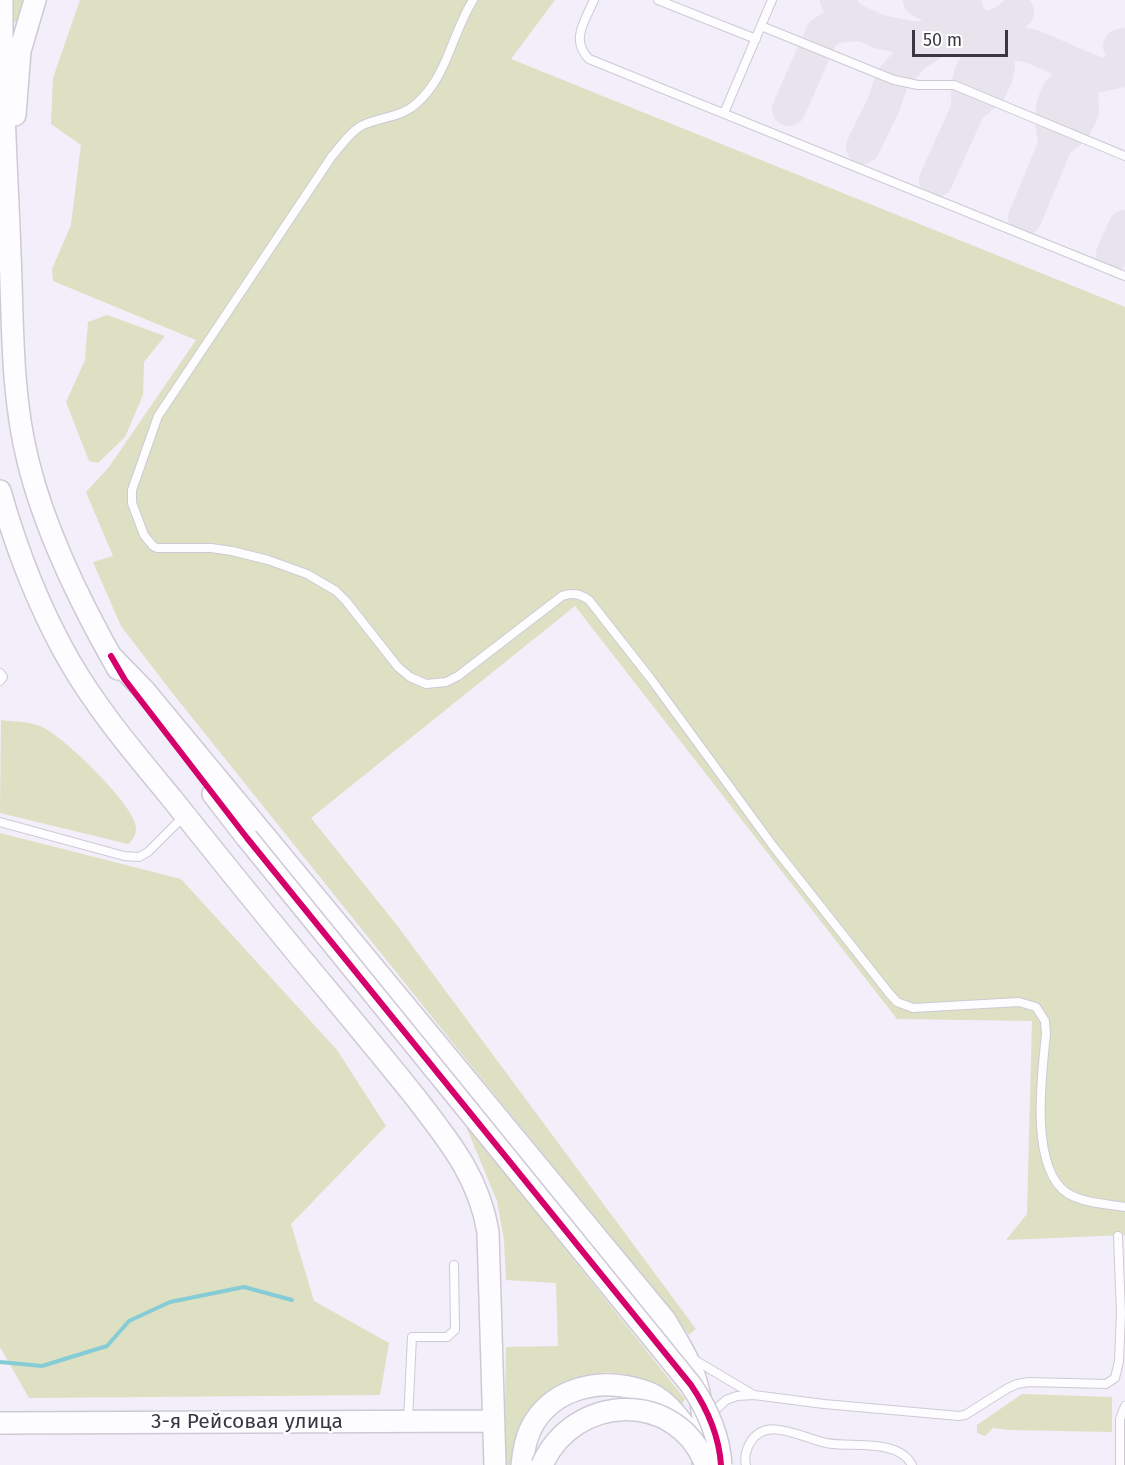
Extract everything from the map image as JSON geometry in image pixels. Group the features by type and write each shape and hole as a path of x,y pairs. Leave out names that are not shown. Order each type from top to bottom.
{"main road":[{"path":"2,0 12,347 17,400 28,461 40,503 87,612 125,680 247,838 691,1385 710,1417 716,1437 708,1464"},
{"path":"7,176 18,93 20,51 35,0"},
{"path":"0,491 15,541 35,591 72,664 118,731 257,906 391,1066 435,1122 472,1178 483,1206 488,1232 495,1465"},
{"path":"111,656 144,690 659,1313 691,1367 703,1415 702,1429 708,1464"},
{"path":"522,1465 525,1442 530,1431 550,1404 571,1391 606,1384 653,1394 688,1430 708,1464"},
{"path":"542,1465 564,1433 579,1422 608,1411 629,1409 652,1414 675,1424 687,1435 708,1464"},
{"name":"3-я Рейсовая улица","path":"0,1423 494,1421"}],"lane":[{"path":"473,0 446,63 435,82 423,97 406,111 362,126 347,137 158,416 132,490 132,503 144,535 149,543 157,548 211,548 232,551 268,560 322,581 346,601 398,667 410,677 426,684 446,681 458,676 562,596 570,593 577,594 590,600 774,846 897,1002 904,1006 924,1008 1019,1002 1036,1007 1045,1021 1041,1111 1044,1146 1052,1176 1057,1184 1073,1196 1125,1207"},
{"path":"594,0 579,39 581,51 589,59 1125,276"},
{"path":"658,0 671,2 756,39"},
{"path":"724,113 772,0"},
{"path":"761,26 894,80 918,85 954,85 1125,156"},
{"path":"0,673 3,677 0,681"},
{"path":"0,822 124,856 139,857 148,852 185,815"},
{"path":"702,1429 719,1404 736,1396 754,1395 959,1416 1017,1384 1029,1382 1106,1384 1115,1378 1118,1371 1123,1314 1118,1236"},
{"path":"408,1422 412,1337 447,1337 454,1330 454,1264"},
{"path":"682,1350 711,1371 754,1395"},
{"path":"1120,1465 1120,1419 1125,1406"},
{"path":"746,1465 744,1458 752,1439 757,1433 772,1428 827,1443 886,1448 902,1454 909,1459 912,1465"}],"green space":[{"path":"14,0 26,0 16,22 14,22"},
{"path":"80,0 555,0 511,59 1125,307 1125,1235 1006,1240 1027,1214 1032,1021 897,1019 575,606 311,818 396,924 696,1329 689,1335 121,626 93,562 113,556 86,492 109,467 196,340 53,281 52,269 71,225 81,145 51,124 53,78"},
{"path":"107,315 165,336 144,362 143,395 125,437 98,463 89,461 66,402 85,360 88,322"},
{"path":"1,720 38,725 66,743 124,804 136,828 135,836 131,841 128,844 0,813"},
{"path":"0,833 181,879 337,1050 386,1126 291,1224 314,1301 389,1343 380,1395 29,1398 0,1347"},
{"path":"465,1124 685,1399 680,1408 652,1384 627,1375 603,1372 580,1377 550,1392 530,1411 518,1433 513,1465 504,1465 506,1347 558,1346 556,1283 506,1280 504,1240 497,1201"},
{"path":"1022,1394 1112,1397 1112,1432 993,1428 985,1436 977,1433 977,1425"}],"waterway":[{"path":"0,1362 42,1366 107,1346 129,1321 170,1302 244,1287 292,1300"}],"taxiway":[{"path":"837,0 849,18 880,32 911,38 975,37 1031,46 1099,75 1125,70"},
{"path":"920,0 938,7 955,0"},
{"path":"964,0 971,20 984,27 1000,24 1017,12"},
{"path":"789,109 822,34 834,27 858,24"},
{"path":"936,180 969,107 989,91 996,76 998,66 995,48 979,26"},
{"path":"863,147 884,104 892,79 914,55 942,37"},
{"path":"969,107 968,84 974,67 986,54 1005,42"},
{"path":"1120,46 1125,45"},
{"path":"1025,218 1056,143 1073,129 1082,112 1081,87 1070,64"},
{"path":"1056,143 1052,120 1055,100 1066,84 1086,71"},
{"path":"1113,254 1125,227"}],"cycle path":[{"path":"111,656 125,680 247,838 691,1385 712,1423 721,1465"}]}
